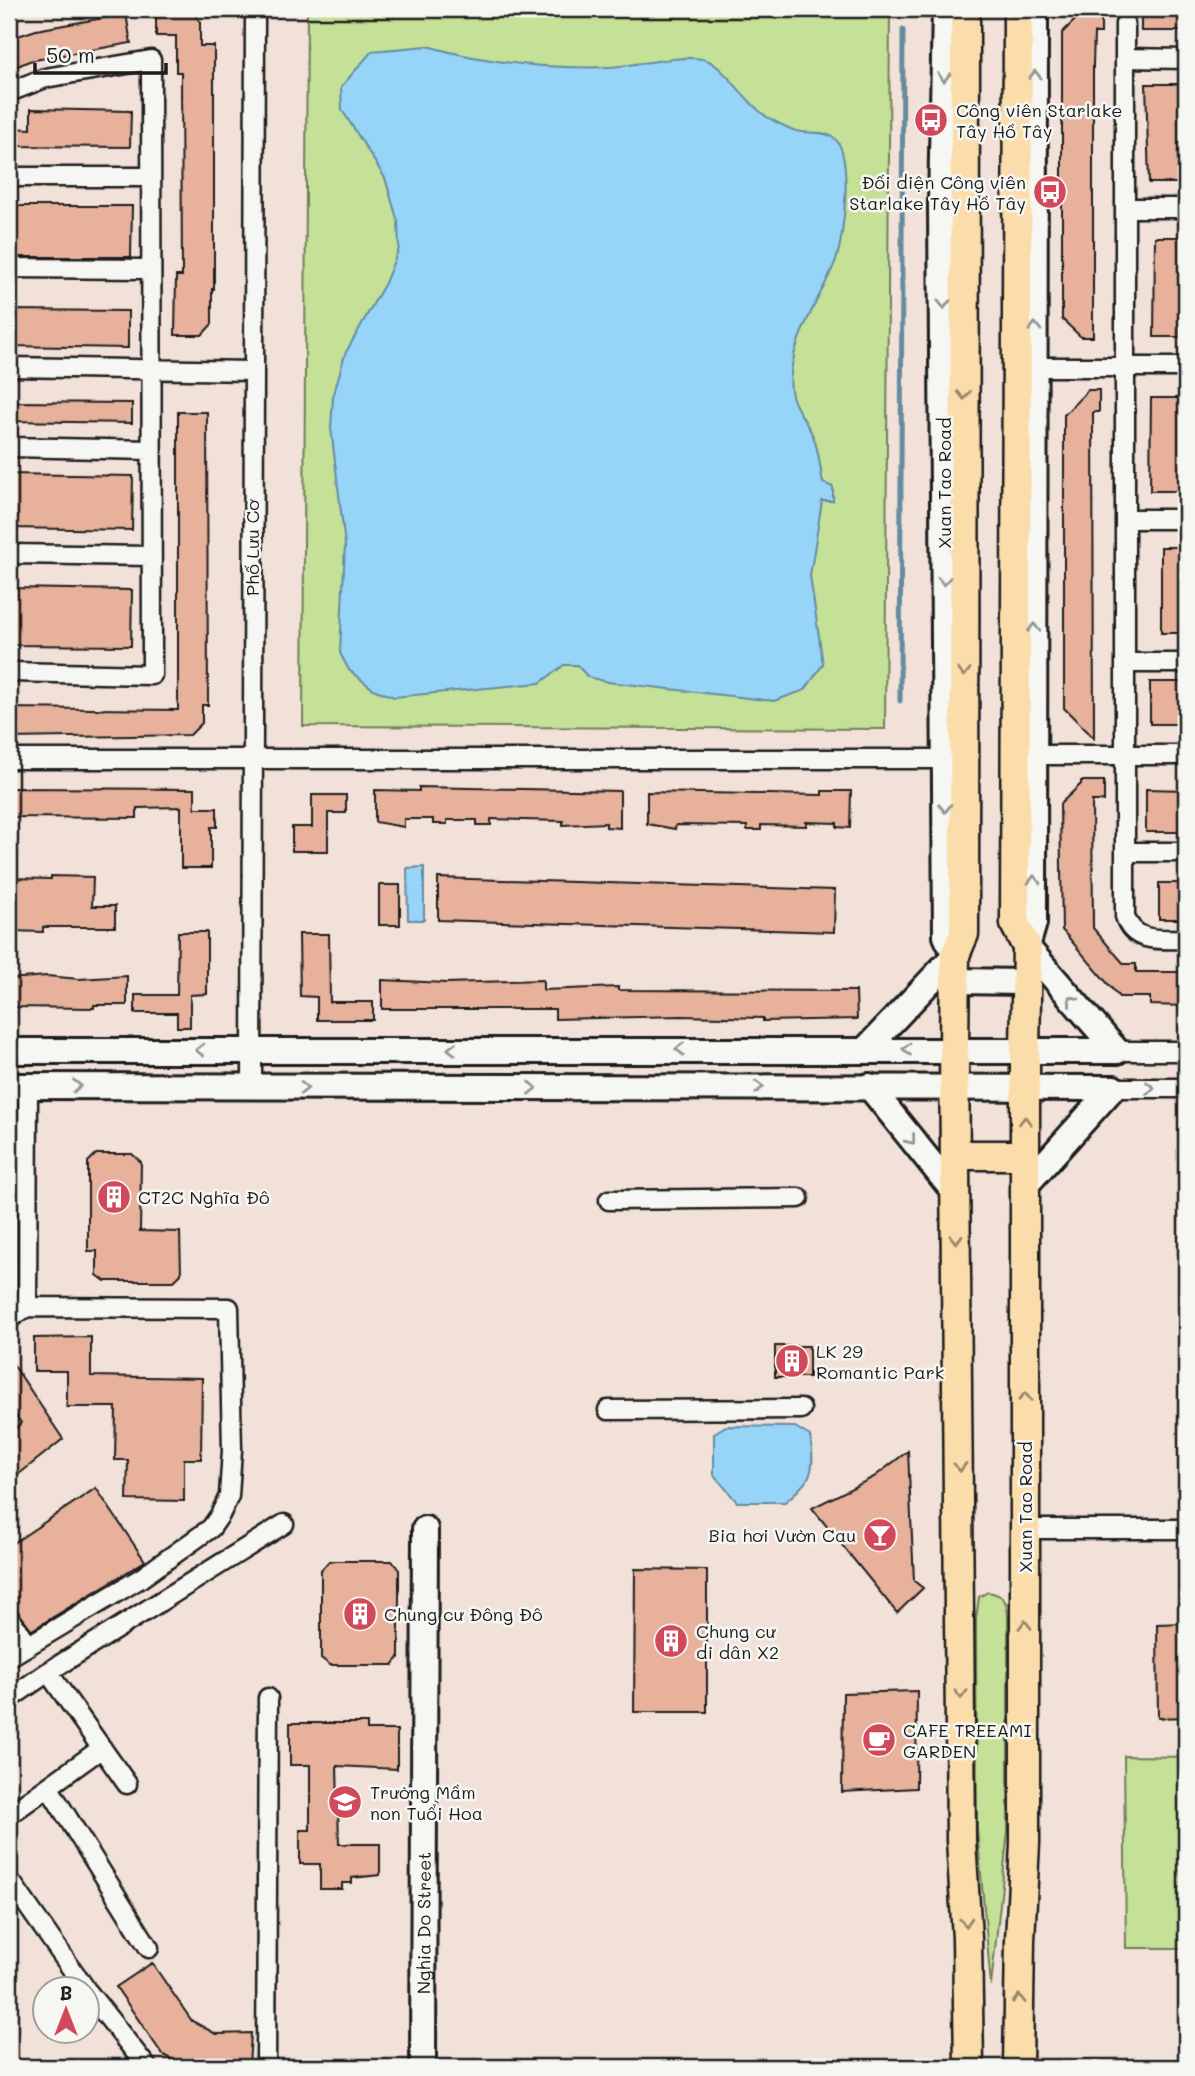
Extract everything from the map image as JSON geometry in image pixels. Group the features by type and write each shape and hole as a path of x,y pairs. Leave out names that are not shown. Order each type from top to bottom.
{"main road":[{"name":"Xuan Tao Road","path":"965,9 954,759 964,934 955,968 954,1086 961,1840 967,1938 969,2067"},
{"name":"Xuan Tao Road","path":"1018,9 1025,367 1025,755 1015,924 1027,947 1025,1843 1018,2067"},
{"path":"955,1154 1025,1155"}],"street":[{"name":"Phố Lưu Cơ","path":"252,1088 255,9"},
{"name":"Xuan Tao Road","path":"945,9 941,204 954,759"},
{"name":"Xuan Tao Road","path":"1025,367 1035,9"},
{"path":"1125,24 1125,852 1128,924 1142,937 1186,939"},
{"path":"1125,58 1186,59"},
{"path":"9,92 46,78 151,60 152,675 9,672"},
{"path":"9,177 151,177"},
{"path":"1126,208 1186,208"},
{"path":"9,268 151,269"},
{"path":"9,367 252,371"},
{"path":"1025,367 1186,367"},
{"path":"9,447 151,450"},
{"path":"1126,519 1186,519"},
{"path":"9,554 151,556"},
{"path":"1126,663 1186,663"},
{"path":"1025,755 1186,755"},
{"path":"9,760 954,759"},
{"path":"1125,852 1186,852"},
{"path":"1027,947 1117,1051"},
{"path":"866,1049 955,968 1025,982"},
{"path":"9,1051 1186,1051"},
{"path":"9,1319 18,1307 19,1086 1186,1088"},
{"path":"869,1086 955,1193"},
{"path":"1025,1186 1113,1088"},
{"path":"609,1200 799,1198"},
{"path":"9,1657 141,1578 211,1528 229,1496 232,1450 229,1307 18,1307"},
{"path":"608,1410 800,1409"},
{"path":"9,1699 284,1524"},
{"name":"Nghia Do Street","path":"423,2067 425,1529"},
{"path":"1025,1529 1186,1529"},
{"path":"9,1617 28,1645"},
{"path":"48,1672 127,1784"},
{"path":"266,2067 268,1698"},
{"path":"9,1815 102,1748"},
{"path":"49,1787 149,1948"},
{"path":"9,1880 75,1974"},
{"path":"102,2010 147,2067"}],"green space":[{"path":"307,9 890,9 885,729 303,726"},
{"path":"988,1592 1004,1599 1008,1616 1008,1831 991,1986 977,1829 976,1619 979,1597"},
{"path":"1124,1756 1186,1757 1186,1948 1126,1948"}],"water":[{"path":"427,46 495,61 564,67 611,67 686,58 706,60 719,69 767,117 796,131 829,135 839,145 845,176 845,196 839,249 803,329 793,358 790,383 796,407 815,441 823,483 833,487 833,501 822,501 810,576 823,664 805,690 774,701 608,682 588,677 577,665 564,665 540,683 394,697 373,689 349,670 340,653 345,545 331,428 333,397 345,354 385,283 399,248 398,222 385,178 342,110 341,87 372,51"},
{"path":"424,867 424,920 408,920 407,868"},
{"path":"726,1426 795,1427 810,1436 812,1467 806,1481 785,1502 737,1502 714,1475 714,1433"}],"building":[{"path":"1141,9 1186,9 1186,31 1141,31"},
{"path":"156,11 193,12 200,22 200,46 214,46 214,289 212,324 202,335 175,335 176,276 182,276 181,72 176,72 176,36 156,36"},
{"path":"1080,11 1101,11 1101,33 1094,33 1093,65 1093,337 1081,337 1062,319 1062,33 1080,15"},
{"path":"126,14 131,43 29,61 9,70 9,39 36,30"},
{"path":"1146,84 1186,84 1186,183 1149,183"},
{"path":"31,109 131,111 130,147 9,146 9,128 31,129"},
{"path":"9,206 132,206 131,257 9,257"},
{"path":"1155,237 1186,237 1186,275 1181,275 1180,337 1154,337"},
{"path":"9,310 128,311 128,348 9,346"},
{"path":"1088,390 1099,390 1099,412 1093,412 1094,738 1064,708 1064,415"},
{"path":"1151,398 1186,398 1186,491 1150,491"},
{"path":"9,402 132,403 132,423 9,421"},
{"path":"178,412 207,412 208,705 202,705 202,723 190,735 9,738 9,708 178,710"},
{"path":"9,474 133,476 132,530 9,528"},
{"path":"1161,547 1186,547 1186,633 1161,633"},
{"path":"9,588 132,590 131,646 9,645"},
{"path":"1150,682 1186,682 1186,724 1150,724"},
{"path":"1081,781 1104,781 1104,801 1092,801 1093,928 1124,964 1136,964 1136,972 1186,972 1186,1006 1150,1005 1150,997 1119,997 1062,930 1060,804"},
{"path":"419,787 620,791 620,828 606,827 606,823 563,825 563,821 491,819 491,825 477,825 477,820 447,820 447,824 433,824 433,819 404,819 404,827 375,822 375,790 419,791"},
{"path":"9,788 195,789 195,808 217,808 217,827 211,827 211,868 181,868 181,807 137,808 137,818 9,817"},
{"path":"1146,789 1186,790 1186,832 1146,832"},
{"path":"822,791 851,791 850,828 837,827 837,823 806,822 806,826 761,825 761,830 747,830 747,826 676,825 675,829 647,824 647,792 822,795"},
{"path":"312,795 346,795 346,813 328,813 328,851 292,851 292,827 312,827"},
{"path":"51,876 93,877 92,906 115,906 115,927 43,927 43,932 9,931 9,878 51,879"},
{"path":"438,878 835,890 834,932 438,920"},
{"path":"1159,883 1186,883 1186,919 1159,919"},
{"path":"379,885 400,885 400,925 379,925"},
{"path":"178,932 207,932 207,994 190,995 190,1027 177,1027 177,1013 135,1013 135,995 177,995"},
{"path":"299,934 329,934 330,1002 373,1002 373,1020 317,1020 317,997 300,996"},
{"path":"47,976 79,979 127,976 127,1005 94,1005 94,1008 9,1007 9,979"},
{"path":"382,980 446,983 543,980 543,990 618,987 618,990 856,991 857,1019 763,1021 763,1018 681,1016 555,1019 555,1009 382,1009"},
{"name":"CT2C Nghĩa Đô","path":"96,1154 132,1154 141,1162 140,1231 180,1232 181,1274 174,1281 105,1281 97,1275 97,1251 88,1251 88,1162"},
{"path":"91,1337 91,1376 202,1378 201,1459 184,1459 184,1501 127,1500 128,1460 115,1460 116,1407 67,1407 67,1371 34,1371 34,1338"},
{"name":"LK 29 Romantic Park","path":"775,1346 809,1346 809,1377 775,1377"},
{"path":"9,1358 63,1439 9,1482 9,1435 21,1423 9,1406"},
{"path":"908,1451 914,1581 923,1588 897,1613 812,1508 874,1477"},
{"path":"96,1488 145,1561 32,1630 9,1600 9,1546"},
{"name":"Chung cư Đông Đô","path":"329,1561 392,1561 399,1570 399,1658 393,1665 330,1665 321,1658 321,1570"},
{"name":"Chung cư di dân X2","path":"635,1569 707,1570 707,1712 634,1712"},
{"path":"1186,1623 1186,1717 1158,1718 1157,1624"},
{"name":"CAFE TREEAMI GARDEN","path":"917,1691 916,1788 842,1792 843,1693"},
{"path":"290,1723 367,1723 367,1730 397,1730 397,1769 337,1766 339,1844 380,1844 380,1875 352,1878 352,1883 342,1883 342,1889 320,1889 320,1864 300,1864 300,1830 310,1830 310,1765 290,1765"},
{"path":"152,1963 192,2021 216,2034 251,2033 249,2067 185,2067 162,2054 116,1987"}],"waterway":[{"path":"900,701 903,30"}],"place":[{"name":"Công viên Starlake Tây Hồ Tây","path":"931,120"},
{"name":"Đối diện Công viên Starlake Tây Hồ Tây","path":"1050,192"},
{"name":"CT2C Nghĩa Đô","path":"114,1197"},
{"name":"LK 29 Romantic Park","path":"792,1361"},
{"name":"Bia hơi Vườn Cau","path":"880,1535"},
{"name":"Chung cư Đông Đô","path":"360,1614"},
{"name":"Chung cư di dân X2","path":"671,1641"},
{"name":"CAFE TREEAMI GARDEN","path":"879,1740"},
{"name":"Trường Mầm non Tuổi Hoa","path":"345,1802"}]}
